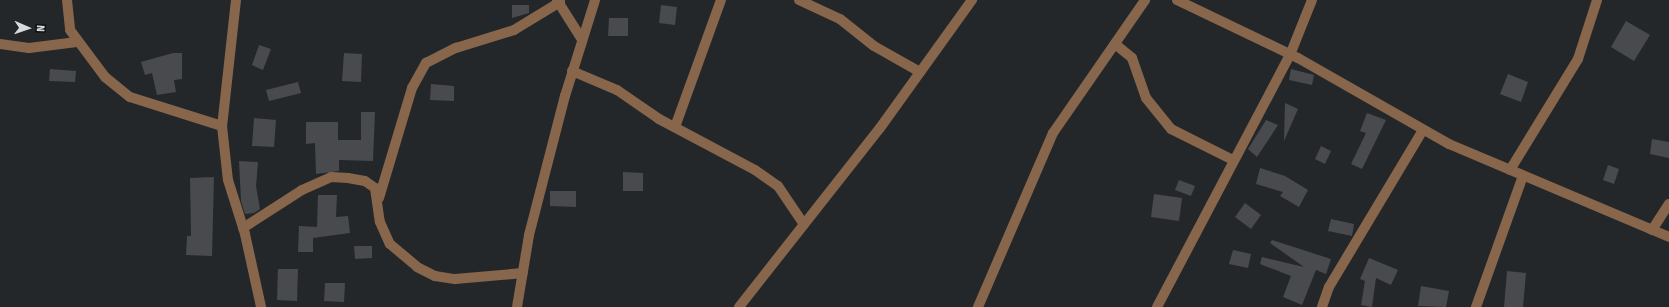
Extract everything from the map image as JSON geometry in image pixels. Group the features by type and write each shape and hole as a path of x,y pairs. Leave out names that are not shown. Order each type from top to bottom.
{"street":[{"path":"67,0 70,30 77,42 105,77 130,97 222,126"},
{"path":"236,0 222,126 228,180 243,228 262,307"},
{"path":"517,307 529,235 581,38 596,0"},
{"path":"674,127 721,0"},
{"path":"799,0 840,19 874,46 920,72"},
{"path":"739,307 920,72 972,0"},
{"path":"978,307 1053,133 1145,0"},
{"path":"1177,0 1290,54 1423,130 1523,176 1669,237"},
{"path":"1158,307 1232,160 1290,54 1312,0"},
{"path":"378,202 409,95 426,63 456,48 514,30 558,1 581,38"},
{"path":"1510,170 1578,59 1595,2"},
{"path":"0,44 29,48 77,42"},
{"path":"1115,44 1132,58 1146,98 1171,129 1232,160"},
{"path":"572,71 617,90 674,127 723,151 778,186 803,223"},
{"path":"1322,307 1329,287 1423,130"},
{"path":"1476,307 1523,176"},
{"path":"243,228 302,190 331,178 365,181 375,188 380,222 390,244 435,276 455,279 523,273"},
{"path":"1652,230 1669,204"}],"building":[{"path":"512,5 529,5 529,13 512,18"},
{"path":"661,5 677,7 675,25 659,23"},
{"path":"609,18 628,18 628,36 608,36"},
{"path":"1626,21 1650,35 1634,61 1611,47"},
{"path":"259,45 271,49 263,70 252,65"},
{"path":"173,53 182,53 182,79 174,80 176,92 157,95 152,73 145,75 141,62"},
{"path":"344,53 362,54 361,82 342,81"},
{"path":"50,69 76,71 75,82 49,81"},
{"path":"1291,69 1314,75 1312,85 1289,80"},
{"path":"1508,74 1528,82 1521,102 1500,94"},
{"path":"298,82 301,93 269,101 266,90"},
{"path":"431,84 454,86 454,101 430,100"},
{"path":"1285,103 1298,109 1284,141"},
{"path":"361,112 375,112 373,161 339,160 339,171 316,174 315,143 306,144 306,122 338,122 338,140 361,140"},
{"path":"1367,113 1386,120 1362,169 1351,164 1366,133 1360,131"},
{"path":"254,118 276,120 274,147 252,146"},
{"path":"1266,120 1278,125 1257,157 1248,149"},
{"path":"1652,139 1669,142 1669,158 1650,154"},
{"path":"1321,146 1331,151 1325,164 1315,159"},
{"path":"239,161 258,162 256,186 260,209 254,213 245,214 241,201"},
{"path":"1608,165 1619,169 1614,184 1603,180"},
{"path":"1260,168 1285,176 1308,190 1299,207 1280,196 1283,192 1256,184"},
{"path":"623,172 643,173 643,191 623,191"},
{"path":"214,177 212,256 186,255 187,236 191,236 190,178"},
{"path":"1179,180 1195,186 1191,196 1175,190"},
{"path":"550,191 576,191 576,207 550,206"},
{"path":"1154,194 1182,198 1179,221 1151,217"},
{"path":"318,195 337,195 336,217 348,216 350,233 313,238 313,252 298,252 299,226 317,227"},
{"path":"1245,203 1261,215 1251,229 1235,217"},
{"path":"1331,219 1354,224 1352,236 1328,231"},
{"path":"1272,240 1331,259 1326,274 1316,270 1302,305 1283,297 1291,276 1260,264 1262,257 1304,267 1270,243"},
{"path":"354,246 372,246 372,258 355,259"},
{"path":"1233,250 1251,254 1248,268 1229,264"},
{"path":"1369,258 1398,270 1391,285 1376,278 1372,307 1361,305 1365,281 1360,279"},
{"path":"278,269 298,269 297,301 277,300"},
{"path":"1507,271 1526,273 1523,307 1504,307"},
{"path":"325,283 345,283 344,302 324,301"},
{"path":"1421,286 1449,291 1446,307 1418,306"}]}
